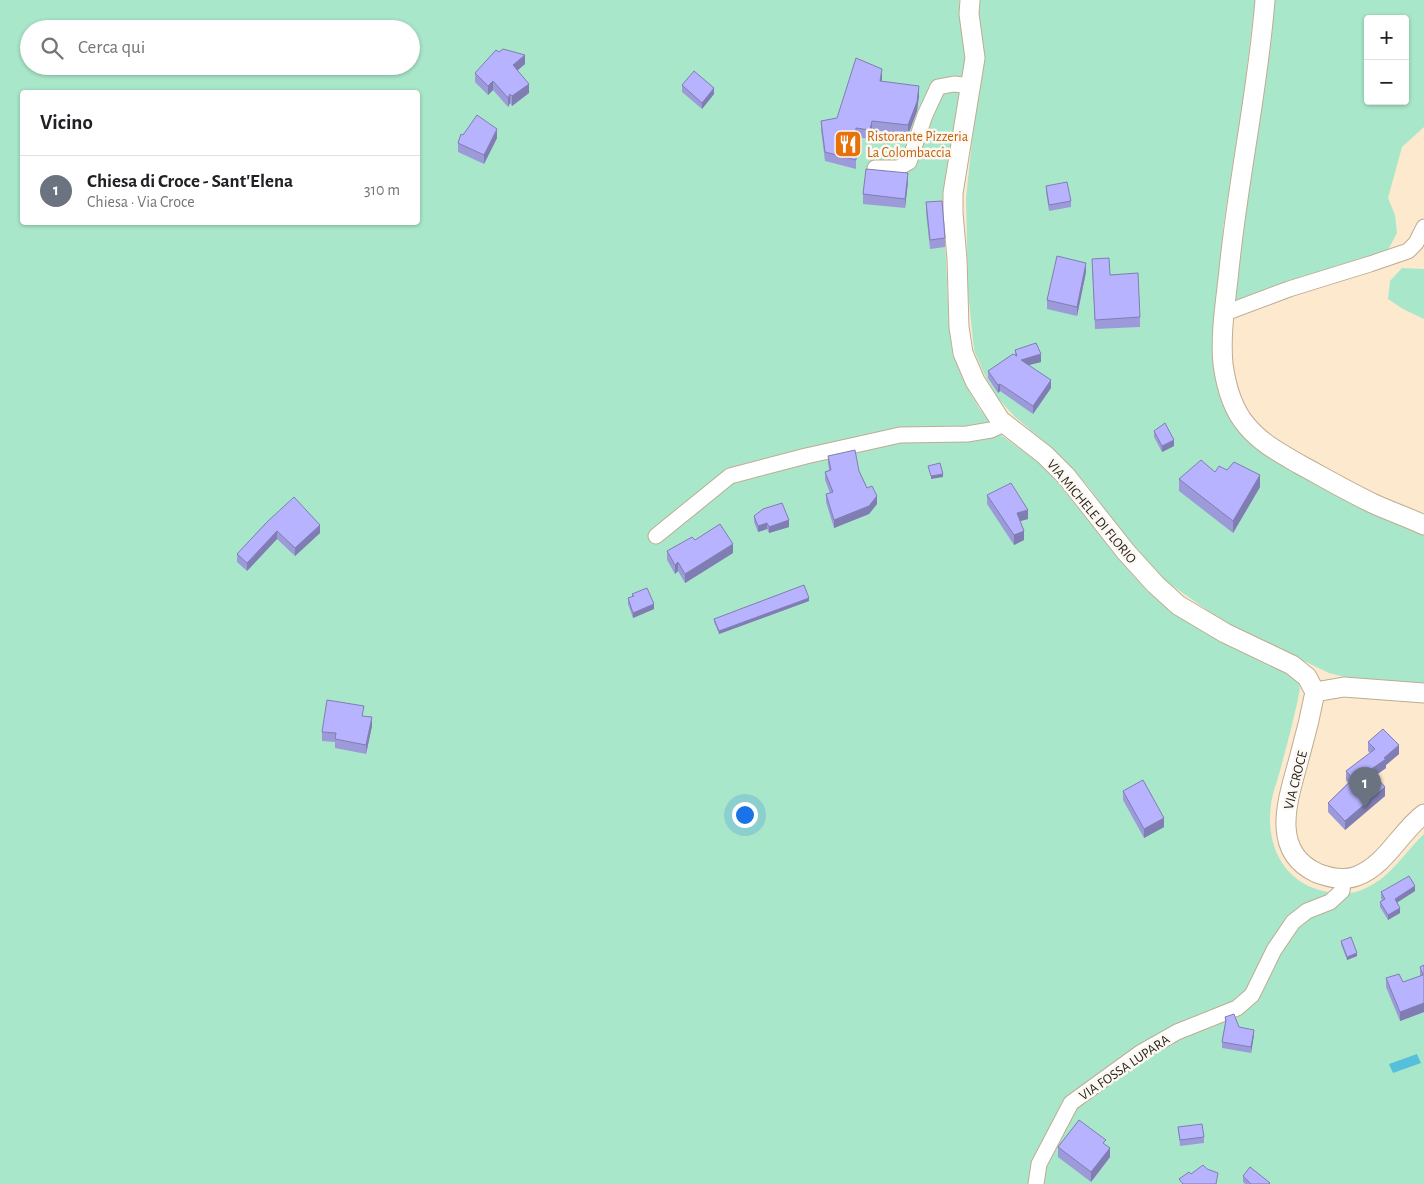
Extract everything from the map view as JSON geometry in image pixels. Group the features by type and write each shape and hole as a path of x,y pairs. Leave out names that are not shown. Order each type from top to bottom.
{"street":[{"name":"VIA MICHELE DI FLORIO","path":"970,0 969,14 975,58 972,86 953,194 952,213 957,259 959,327 963,353 975,381 988,403 1004,424 1045,455 1066,476 1155,584 1178,605 1225,633 1292,664 1307,677 1315,692"},
{"path":"1265,0 1249,127 1239,183 1225,313 1223,363 1227,387 1235,408 1246,425 1258,438 1281,454 1318,475 1424,526"},
{"path":"875,168 898,168 909,162 925,115 938,88 954,84 972,86"},
{"path":"1225,313 1289,289 1408,251 1416,243 1424,227"},
{"path":"656,536 730,476 806,456 900,435 967,434 991,430 1004,424"},
{"path":"1315,692 1344,687 1424,693"},
{"name":"VIA CROCE","path":"1315,692 1286,806 1286,829 1291,848 1300,863 1325,876 1343,879"},
{"path":"1343,879 1358,876 1381,860 1424,814"},
{"name":"VIA FOSSA LUPARA","path":"1036,1184 1038,1164 1071,1102 1140,1053 1177,1032 1237,1008 1252,995 1274,950 1293,922 1307,911 1330,902 1342,891 1343,879"}],"green space":[{"path":"0,0 959,0 959,15 965,58 943,193 942,213 949,328 953,356 966,386 979,408 997,432 1039,463 1058,483 1147,591 1172,613 1221,642 1286,673 1299,683 1298,699 1273,794 1270,819 1271,834 1275,848 1289,872 1313,888 1338,893 1356,892 1384,877 1424,834 1424,1184 0,1184"},
{"path":"976,0 1255,0 1244,93 1223,228 1216,377 1299,472 1411,530 1424,533 1424,684 1368,683 1329,673 1227,624 1167,582 1131,544 1087,485 1052,448 1015,417 992,392 974,350 968,292 966,198 979,74"},
{"path":"1272,0 1424,0 1424,127 1402,147 1388,198 1395,215 1397,233 1380,265 1267,306 1232,313"},
{"path":"1402,268 1424,269 1424,319 1388,299 1390,281"}],"water":[{"path":"1417,1054 1421,1063 1393,1073 1389,1064"}],"building":[{"path":"503,49 525,55 513,65 529,84 512,96 510,94 508,98 493,81 488,86 475,73 496,50 499,52"},
{"path":"856,58 882,69 880,81 919,86 917,102 908,125 872,121 870,130 856,128 856,160 825,152 821,121 837,118"},
{"path":"694,71 714,88 702,103 682,85"},
{"path":"477,115 497,129 484,155 458,143 461,134 463,135"},
{"path":"866,169 908,173 905,199 863,194"},
{"path":"1067,182 1071,201 1049,205 1046,186"},
{"path":"942,201 945,238 930,240 926,202"},
{"path":"1057,256 1086,263 1077,307 1047,300"},
{"path":"1109,258 1110,275 1138,273 1140,317 1095,320 1092,259"},
{"path":"1036,343 1041,354 1021,360 1051,380 1033,406 1000,384 998,385 988,371 1013,354 1017,356 1015,350"},
{"path":"1165,423 1174,440 1162,446 1154,431"},
{"path":"855,450 859,471 867,488 872,486 877,496 869,506 834,520 826,494 833,492 825,472 831,470 828,456"},
{"path":"1201,460 1215,472 1219,466 1227,470 1234,462 1260,475 1233,521 1179,479"},
{"path":"940,463 943,474 931,476 928,466"},
{"path":"1011,483 1028,510 1017,513 1024,531 1014,535 987,495"},
{"path":"294,497 320,525 295,548 277,531 247,563 237,554"},
{"path":"782,503 789,520 769,527 767,523 758,526 754,516 763,509"},
{"path":"720,524 733,544 685,574 678,562 675,565 667,551 692,537 695,540"},
{"path":"804,585 809,598 719,631 714,619"},
{"path":"647,588 654,604 633,613 628,598 634,596 632,594"},
{"path":"327,700 364,706 362,716 372,717 366,745 335,739 336,733 322,732"},
{"path":"1383,729 1399,745 1384,758 1386,759 1370,770 1385,787 1345,821 1328,803 1353,779 1346,771 1375,749 1368,742"},
{"path":"1143,780 1164,818 1144,829 1123,791"},
{"path":"1409,876 1415,886 1395,899 1400,908 1388,915 1380,902 1385,899 1381,892"},
{"path":"1351,937 1357,953 1347,957 1341,941"},
{"path":"1424,965 1424,1003 1400,1012 1386,978 1399,974 1403,982 1423,975 1420,967"},
{"path":"1234,1014 1239,1027 1254,1030 1251,1047 1222,1042 1225,1017"},
{"path":"1079,1120 1106,1140 1103,1143 1110,1148 1091,1172 1058,1147"},
{"path":"1202,1124 1204,1137 1180,1140 1178,1127"},
{"path":"1203,1165 1207,1169 1218,1173 1216,1184 1183,1184 1179,1179 1189,1172 1191,1174"},
{"path":"1250,1167 1270,1183 1251,1184 1243,1176"}],"place":[{"name":"Ristorante Pizzeria La Colombaccia","path":"848,144"},
{"name":"Chiesa di Croce - Sant'Elena","path":"1365,808"}]}
